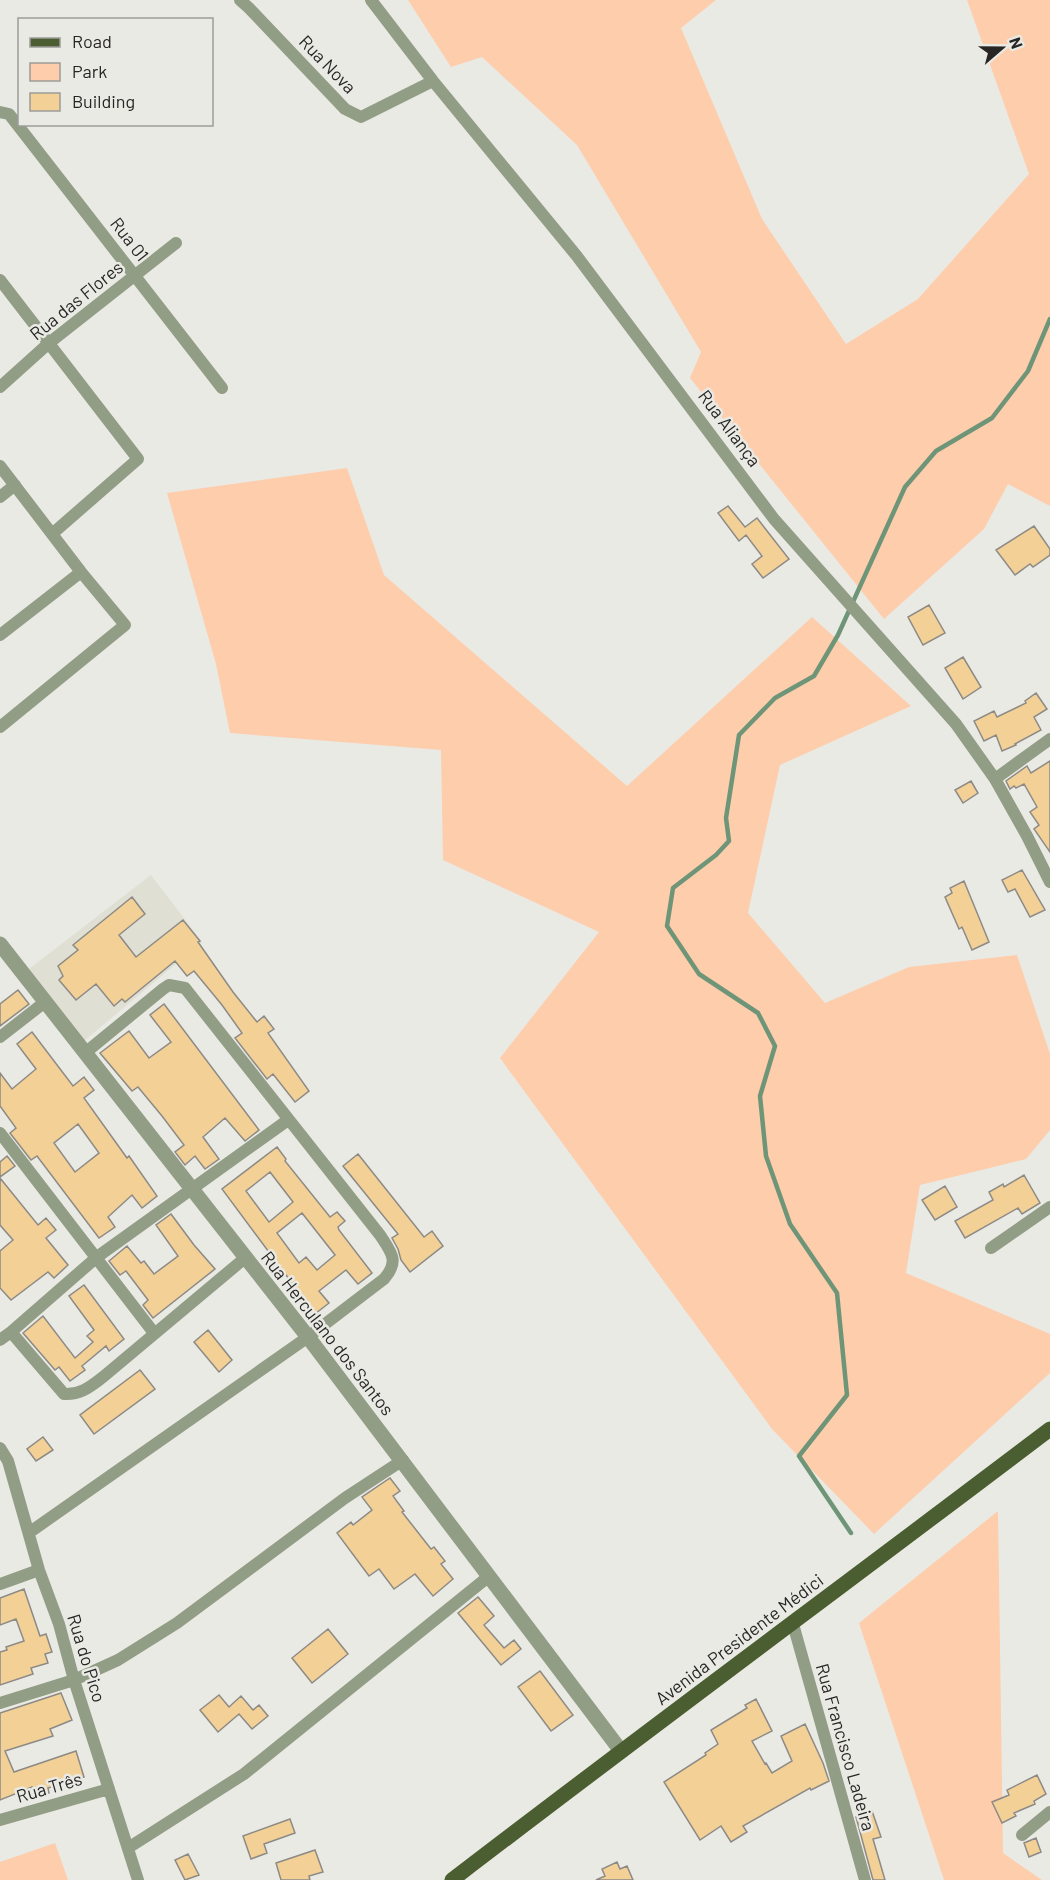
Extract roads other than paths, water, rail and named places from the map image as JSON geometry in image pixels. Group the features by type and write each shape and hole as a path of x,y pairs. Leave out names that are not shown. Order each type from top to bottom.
{"main road":[{"name":"Avenida Presidente Médici","path":"452,1880 1050,1429"}],"street":[{"name":"Rua Nova","path":"240,0 345,109 361,117 433,81"},
{"name":"Rua Aliança","path":"371,0 433,81 576,255 774,519 956,724 995,779 1028,836 1050,882"},
{"name":"Rua 01","path":"5,113 222,388"},
{"name":"Rua das Flores","path":"0,387 49,344 176,243"},
{"path":"0,280 138,459 52,534"},
{"path":"0,466 81,572 125,625 0,727"},
{"path":"0,497 15,485"},
{"path":"0,635 81,572"},
{"path":"995,779 1050,739"},
{"name":"Rua Herculano dos Santos","path":"0,944 191,1190 309,1337 621,1751"},
{"path":"30,1532 309,1337 384,1279 391,1271 393,1262 392,1254 380,1235 185,988 170,985 163,988 85,1053"},
{"path":"0,1037 45,1002"},
{"path":"0,1340 98,1257 288,1120"},
{"path":"0,1133 98,1257 154,1333"},
{"path":"991,1248 1050,1207"},
{"path":"11,1332 64,1394 73,1394 89,1387 245,1258"},
{"name":"Rua do Pico","path":"0,1448 30,1532 39,1570 59,1624 74,1680 138,1880"},
{"path":"0,1703 74,1680 118,1660 177,1623 345,1498 403,1460"},
{"path":"0,1584 39,1570"},
{"path":"128,1848 244,1774 488,1576"},
{"name":"Rua Francisco Ladeira","path":"793,1624 864,1880"},
{"name":"Rua Três","path":"0,1820 109,1789"},
{"path":"1023,1835 1050,1812"}],"waterway":[{"path":"851,1533 799,1456 847,1395 837,1293 790,1224 766,1156 760,1096 775,1046 758,1013 699,974 667,926 673,888 716,855 729,841 726,818 739,735 775,698 814,676 838,635 905,487 936,451 992,418 1028,371 1050,319"}]}
